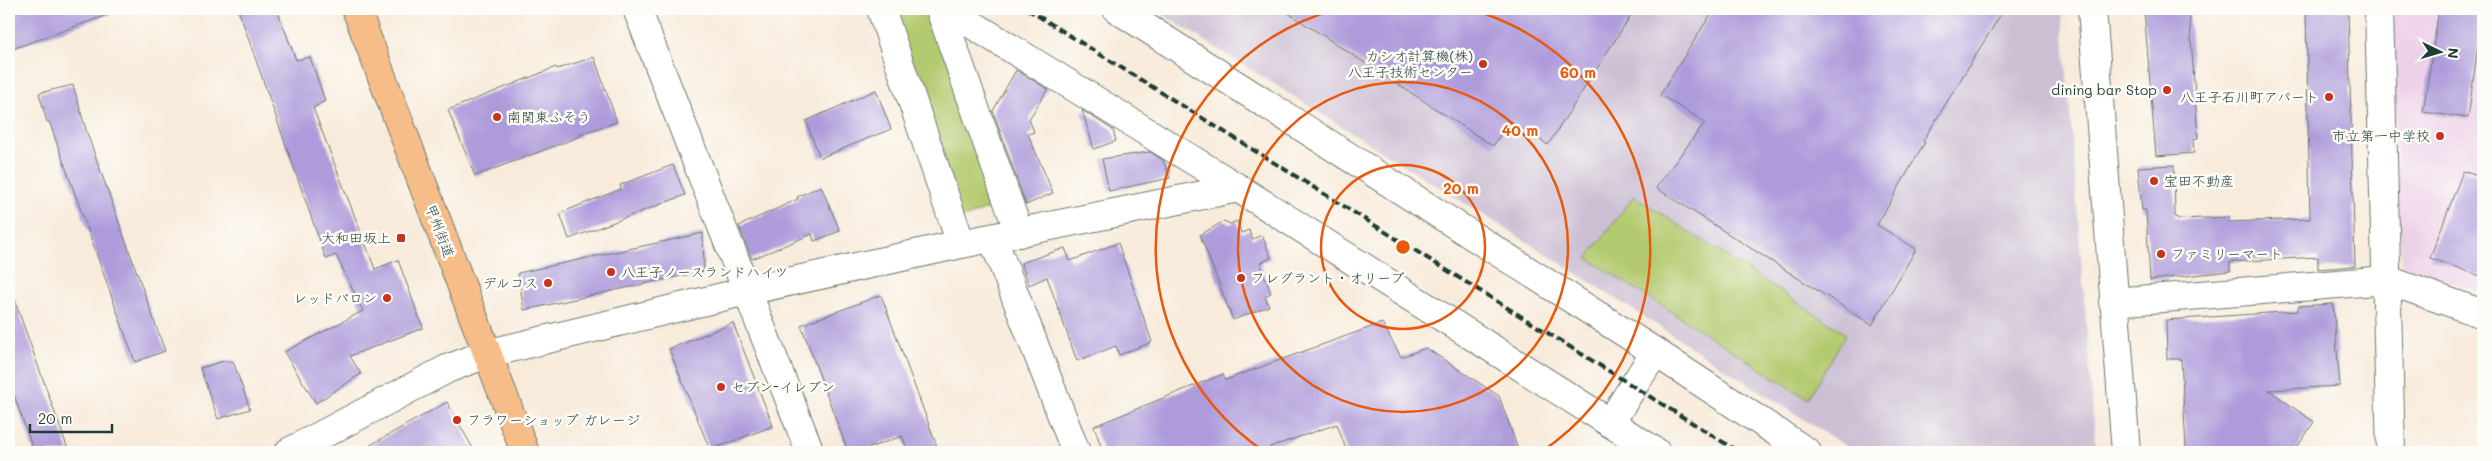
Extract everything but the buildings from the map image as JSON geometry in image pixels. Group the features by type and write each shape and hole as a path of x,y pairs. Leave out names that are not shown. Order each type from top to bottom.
{"highway":[{"name":"甲州街道","path":"356,9 486,354 525,452"}],"street":[{"path":"637,9 810,452"},
{"path":"881,9 961,244"},
{"path":"940,9 1019,233"},
{"path":"947,9 1238,188 1656,452"},
{"path":"1117,9 1655,352 1807,452"},
{"path":"2092,9 2126,452"},
{"path":"2379,9 2391,452"},
{"path":"289,452 447,369 486,354 747,291 961,244 1238,188"},
{"path":"992,239 1076,452"},
{"path":"2113,302 2387,280 2483,314"},
{"path":"1610,424 1655,352"}],"shaded area":[{"path":"1154,9 2062,9 2096,452 1855,452 1540,250"},
{"name":"市立第一中学校","path":"2391,9 2483,9 2483,293 2401,264"}],"green space":[{"path":"888,9 924,9 934,15 1000,204 961,219"},
{"path":"1634,196 1846,334 1808,399 1587,258"}],"railway":[{"path":"1027,9 1739,452"}],"place":[{"name":"カシオ計算機(株) 八王子技術センター","path":"1483,64"},
{"name":"dining bar Stop","path":"2167,90"},
{"name":"八王子石川町アパート","path":"2329,97"},
{"name":"南関東ふそう","path":"497,117"},
{"name":"市立第一中学校","path":"2440,136"},
{"name":"宝田不動産","path":"2154,181"},
{"name":"大和田坂上","path":"401,238"},
{"name":"ファミリーマート","path":"2161,254"},
{"name":"八王子ノースランドハイツ","path":"611,272"},
{"name":"フレグラント・オリーブ","path":"1241,278"},
{"name":"デルコス","path":"548,283"},
{"name":"レッドバロン","path":"387,298"},
{"name":"セブン-イレブン","path":"721,387"},
{"name":"フラワーショップ ガレージ","path":"457,420"}]}
